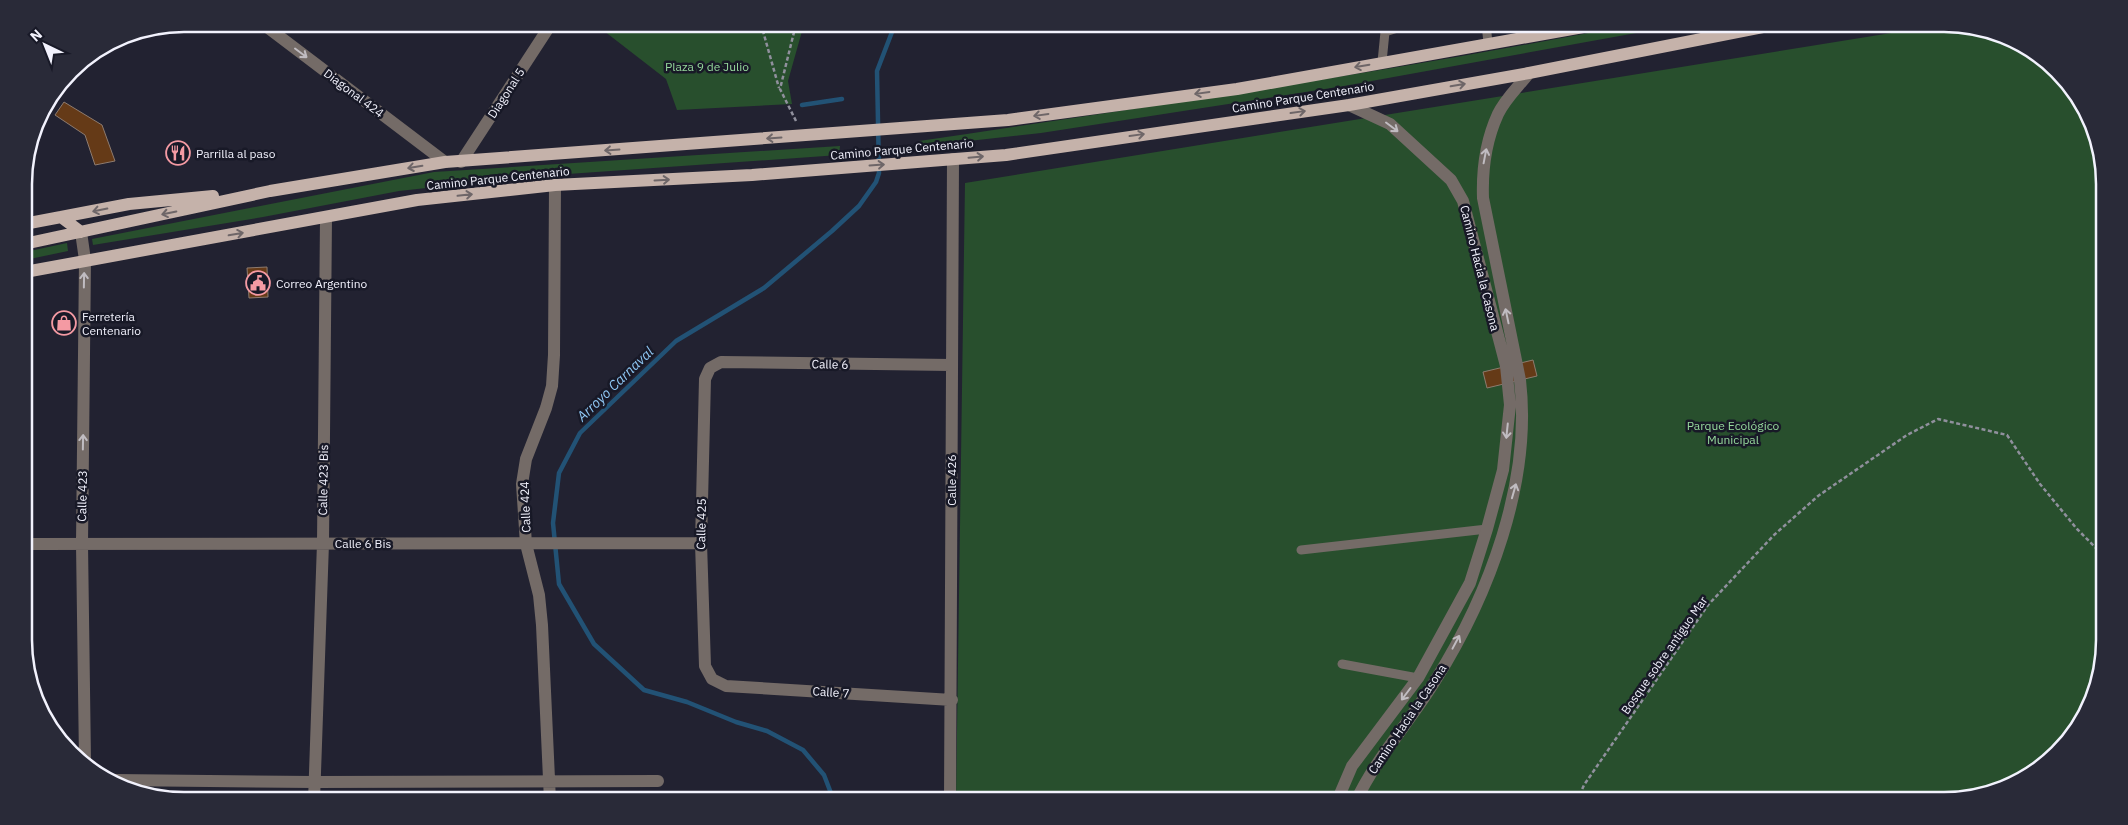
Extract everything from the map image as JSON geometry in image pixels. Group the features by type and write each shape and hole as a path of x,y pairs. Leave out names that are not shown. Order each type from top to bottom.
{"main road":[{"name":"Camino Parque Centenario","path":"33,242 270,191 445,162 1008,120 1237,89 1488,43 1531,33"},
{"name":"Camino Parque Centenario","path":"33,270 418,200 555,185 752,175 1006,154 1349,105 1528,73 1732,33"},
{"path":"33,222 129,204 270,191"},
{"path":"61,217 81,232"}],"street":[{"name":"Diagonal 424","path":"275,33 445,162"},
{"name":"Diagonal 5","path":"461,162 545,33"},
{"name":"Camino Hacia la Casona","path":"1512,365 1483,198 1482,176 1485,152 1498,113 1528,73"},
{"name":"Camino Hacia la Casona","path":"1349,105 1390,124 1451,180 1463,200 1512,365"},
{"name":"Calle 426","path":"950,792 952,700 951,365 954,159"},
{"name":"Calle 424","path":"550,792 540,602 522,484 526,459 546,408 552,386 554,355 555,185"},
{"name":"Calle 423 Bis","path":"314,792 323,543 326,218"},
{"name":"Calle 423","path":"81,232 85,260 82,544 85,756"},
{"name":"Calle 6","path":"710,368 721,362 951,365"},
{"path":"1512,365 1514,381"},
{"name":"Calle 425","path":"710,368 705,379 700,543 705,666 712,679"},
{"name":"Camino Hacia la Casona","path":"1341,792 1352,766 1421,673 1470,583 1503,470 1514,381"},
{"name":"Camino Hacia la Casona","path":"1360,792 1366,780 1439,674 1482,594 1500,540 1518,474 1523,405 1514,381"},
{"path":"1486,532 1500,540"},
{"name":"Calle 6 Bis","path":"32,544 700,543"},
{"path":"1421,673 1439,674"},
{"name":"Calle 7","path":"712,679 726,686 952,700"},
{"path":"125,780 314,782 658,781"}],"lane":[{"path":"1382,62 1385,33"},
{"path":"1487,33 1488,43"},
{"path":"1300,550 1486,532"},
{"path":"1342,664 1421,673"}],"path":[{"path":"764,33 780,89 803,136"},
{"path":"780,89 794,33"},
{"name":"Bosque sobre antiguo Mar","path":"1582,792 1590,777 1708,605 1774,535 1818,496 1907,435 1938,419 2007,435 2040,484 2077,529 2096,548"}],"green space":[{"name":"Plaza 9 de Julio","path":"607,33 801,33 788,81 792,104 677,110 666,79"},
{"path":"1587,33 1636,33 1344,86 1041,133 915,147 919,141 1188,101"},
{"name":"Parque Ecológico Municipal","path":"1891,33 1953,33 1973,35 2011,48 2044,70 2064,92 2084,126 2094,165 2096,185 2096,640 2093,670 2080,708 2070,725 2051,748 2020,772 2002,781 1973,790 1953,792 956,792 965,183"},
{"path":"840,146 839,155 525,177 399,191 263,217 93,245 92,239 434,172"},
{"path":"67,243 68,251 33,258 33,250"}],"building":[{"path":"64,102 102,125 115,161 95,165 85,135 55,115"},
{"name":"Correo Argentino","path":"267,267 268,297 249,298 247,268"},
{"path":"1533,360 1537,376 1487,388 1483,372"}],"waterway":[{"name":"Arroyo Carnaval","path":"831,792 824,775 803,750 767,731 736,722 687,702 644,690 594,644 559,584 553,523 559,473 580,433 676,341 764,288 832,231 859,206 876,182 879,173 877,71 892,33"},
{"path":"802,105 842,99"}],"place":[{"name":"Parrilla al paso","path":"178,153"},
{"name":"Correo Argentino","path":"258,283"},
{"name":"Ferretería Centenario","path":"64,323"}]}
